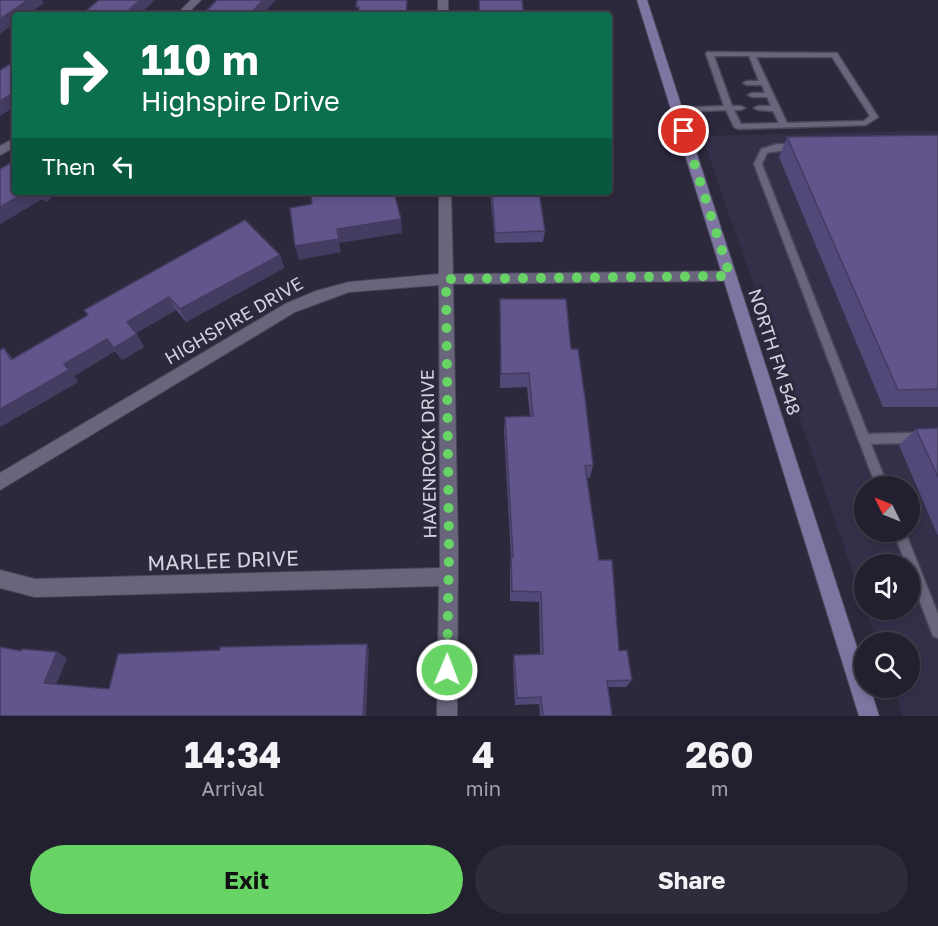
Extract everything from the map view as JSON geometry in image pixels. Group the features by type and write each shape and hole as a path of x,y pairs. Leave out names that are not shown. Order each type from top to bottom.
{"main road":[{"name":"NORTH FM 548","path":"642,0 869,716"}],"street":[{"path":"184,12 196,0"},
{"name":"HAVENROCK DRIVE","path":"445,195 449,577 447,716"},
{"name":"HIGHSPIRE DRIVE","path":"0,482 290,308 321,295 350,287 446,279 730,276"},
{"name":"MARLEE DRIVE","path":"0,579 35,588 449,577"}],"lane":[{"path":"710,54 834,55 874,117 866,123 738,127 721,83 710,54"},
{"path":"751,54 784,126"},
{"path":"721,83 732,83"},
{"path":"747,83 764,83"},
{"path":"725,95 736,95"},
{"path":"752,95 770,95"},
{"path":"677,110 741,108"},
{"path":"758,108 776,109"},
{"path":"812,147 777,147 764,151 758,164 878,476"},
{"path":"864,439 938,437"},
{"path":"903,542 938,631"}],"shaded area":[{"path":"938,131 938,716 903,716 897,698 920,698 920,632 874,632 870,620 920,620 920,554 854,554 854,575 702,136"}],"building":[{"path":"0,0 28,0 0,19"},
{"path":"99,0 140,0 126,12 85,12"},
{"path":"217,0 263,0 252,12 205,12"},
{"path":"357,0 407,0 406,12 358,12 359,7 356,7"},
{"path":"479,0 522,0 524,12 480,12"},
{"path":"12,63 12,94 0,101 0,70"},
{"path":"938,135 938,389 898,390 787,137"},
{"path":"12,162 12,195 21,195 0,207 0,169"},
{"path":"395,195 401,219 337,229 339,239 295,246 290,208 312,204 311,196"},
{"path":"492,195 539,195 545,231 495,233"},
{"path":"245,220 280,255 180,309 169,297 127,322 137,334 114,348 107,339 64,364 69,370 0,409 0,350 4,348 11,360 88,315 84,310"},
{"path":"500,299 566,299 571,349 578,349 585,398 593,465 585,466 599,560 612,560 619,651 627,650 632,680 607,681 612,716 543,716 541,697 517,698 514,655 543,654 541,592 512,591 511,557 513,557 505,417 533,416 529,373 501,374"},
{"path":"938,428 938,477 916,429"},
{"path":"367,644 363,716 0,716 0,647 21,651 22,649 57,652 44,683 109,689 118,654 220,650 220,647"}],"route":[{"path":"447,670 449,550 446,279 730,276 684,131"}]}
